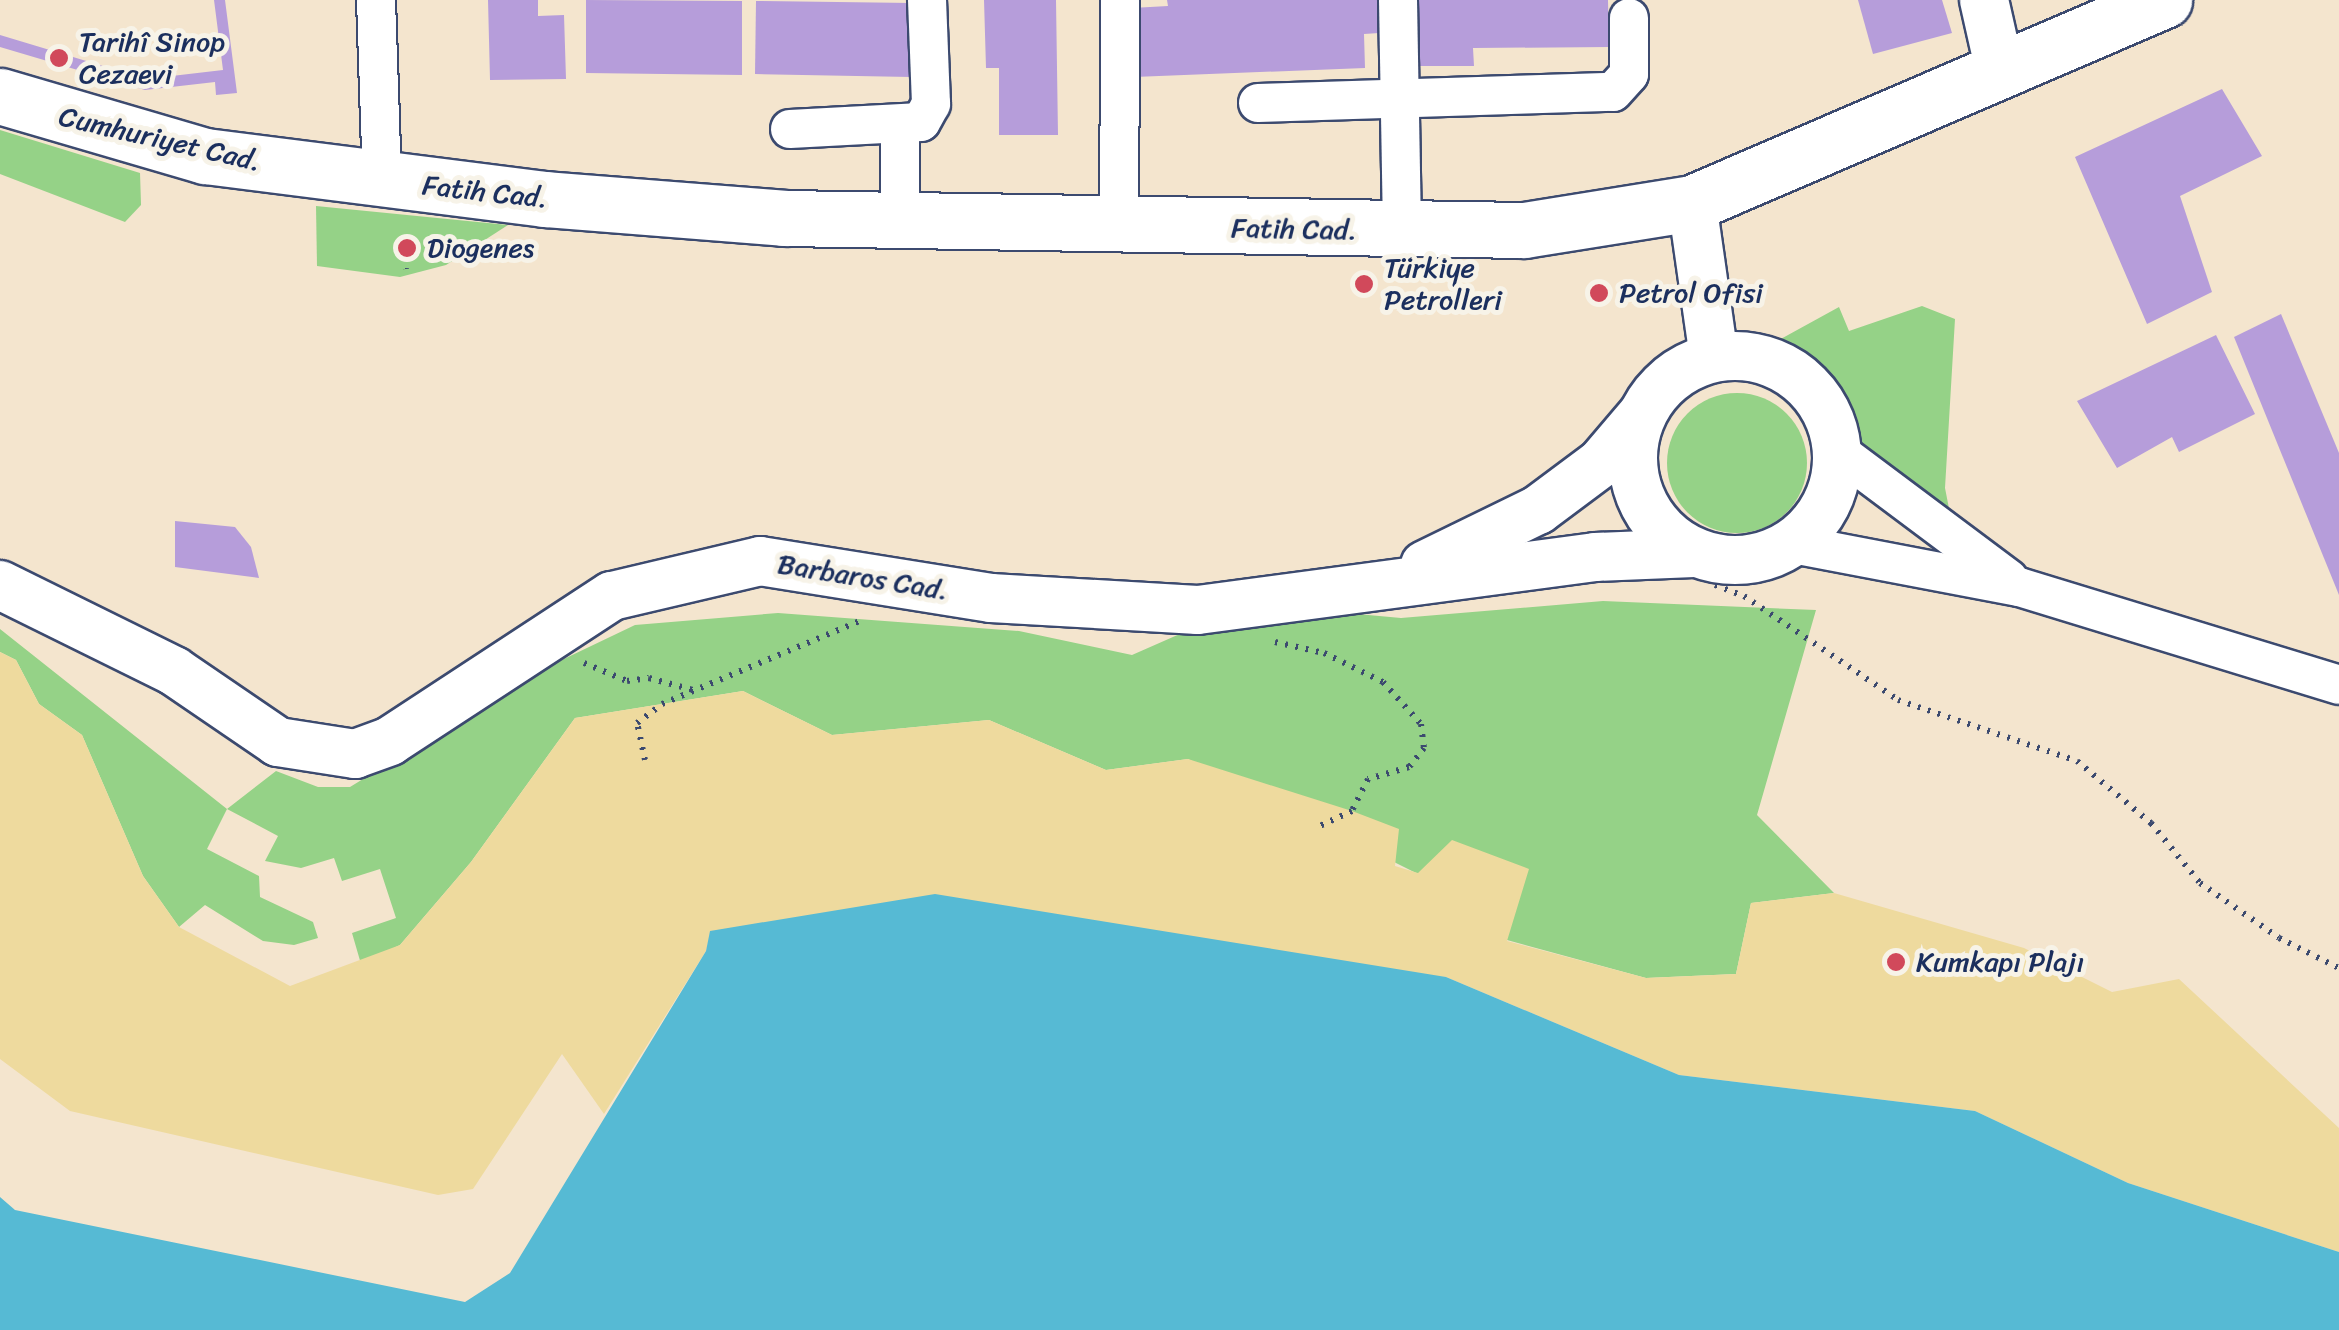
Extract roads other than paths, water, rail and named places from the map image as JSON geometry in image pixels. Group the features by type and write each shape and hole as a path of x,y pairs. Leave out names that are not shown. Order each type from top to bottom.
{"highway":[{"name":"Fatih Cad.","path":"382,180 656,208 900,220 1524,230 1692,203 2164,0"},
{"name":"Cumhuriyet Cad.","path":"0,96 206,156 382,180"}],"main road":[{"path":"1984,0 2000,71"},
{"path":"1692,203 1714,356"},
{"path":"1347,592 1458,554 1538,510 1600,463 1641,416 1659,388 1684,368 1714,356 1750,356 1783,367 1812,388 1830,418 1839,452 1834,488 1818,519 1793,544 1761,558 1726,560 1702,568 1646,510 1634,479 1632,447 1641,416"},
{"name":"Barbaros Cad.","path":"0,585 174,671 278,742 356,754 404,733 612,596 760,561 1044,603 1131,610 1248,604 1595,557 1702,568"}],"street":[{"path":"376,0 382,180"},
{"path":"790,128 900,127 921,122 931,104 927,0"},
{"path":"1119,225 1120,0"},
{"path":"1398,0 1402,231"},
{"path":"1258,104 1613,92 1629,74 1628,18"},
{"path":"900,127 900,220"},
{"path":"1839,452 2019,587"},
{"path":"1793,544 2019,587 2339,684"}],"water":[{"path":"935,894 1446,977 1679,1075 1975,1111 2128,1183 2339,1252 2339,1330 0,1330 0,1197 15,1210 465,1302 510,1273 706,951 710,931"}],"place":[{"name":"Tarihî Sinop Cezaevi","path":"59,58"},
{"name":"Diogenes","path":"407,248"},
{"name":"Türkiye Petrolleri","path":"1364,284"},
{"name":"Petrol Ofisi","path":"1599,293"},
{"name":"Kumkapı Plajı","path":"1896,962"}]}
